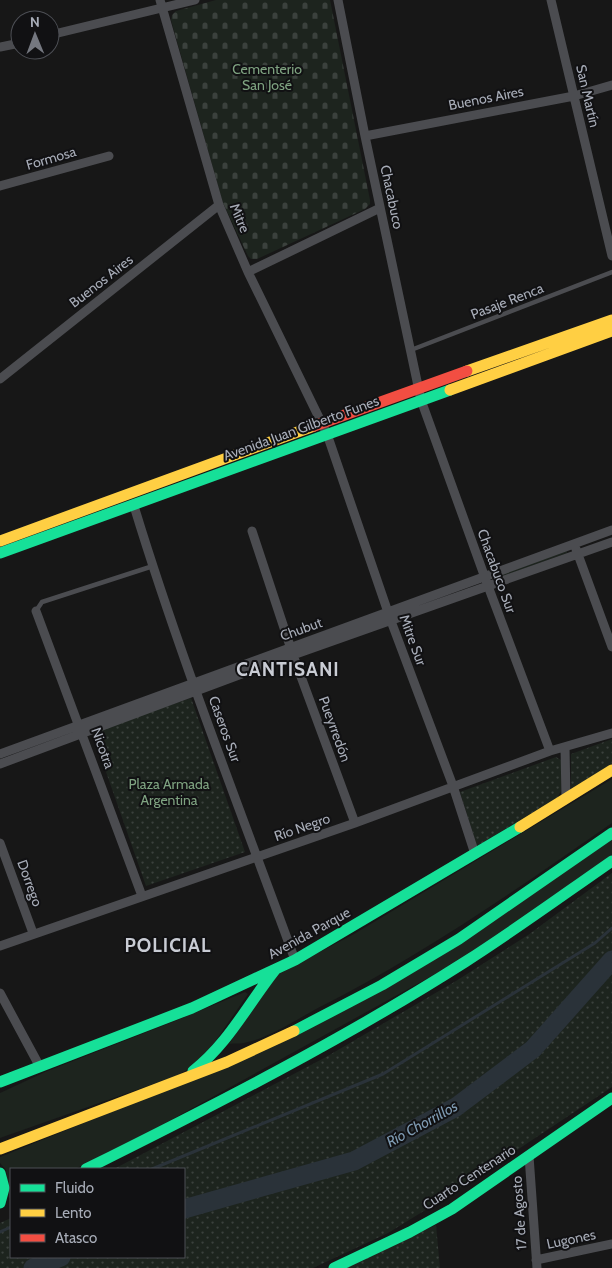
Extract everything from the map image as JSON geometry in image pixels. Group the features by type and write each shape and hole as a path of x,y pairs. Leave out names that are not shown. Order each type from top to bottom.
{"main road":[{"name":"Avenida Juan Gilberto Funes","path":"0,553 200,482 418,388 612,320"},
{"name":"Avenida Juan Gilberto Funes","path":"0,541 195,469 421,400 612,331"},
{"path":"195,469 200,482"},
{"name":"Avenida Parque","path":"0,1082 192,1008 275,970 475,854 612,770"},
{"path":"0,1149 174,1084 227,1062 304,1026 382,985 459,939 612,833"},
{"path":"88,1168 262,1078 443,976 527,921 612,861"},
{"path":"174,1084 203,1064 275,970"},
{"name":"Cuarto Centenario","path":"334,1268 410,1232 452,1209 612,1098"},
{"path":"0,1173 5,1185 0,1203"}],"street":[{"path":"60,32 162,4 195,0"},
{"name":"Chacabuco","path":"338,0 421,400"},
{"name":"San Martín","path":"551,0 612,256"},
{"name":"Mitre","path":"162,4 219,205 248,272 324,429"},
{"name":"Buenos Aires","path":"365,136 574,96 612,84"},
{"name":"Formosa","path":"0,186 109,156"},
{"name":"Buenos Aires","path":"0,379 219,205"},
{"path":"248,272 380,208"},
{"name":"Chacabuco Sur","path":"421,400 484,577 550,751"},
{"name":"Mitre Sur","path":"324,429 389,617 453,786 475,854"},
{"name":"Caseros Sur","path":"134,506 152,566 294,960"},
{"name":"Chubut","path":"389,617 484,577 612,530"},
{"name":"Pueyrredón","path":"252,531 292,651 355,823"},
{"name":"Chubut","path":"0,764 83,734 292,651 389,617 488,586 612,542"},
{"path":"574,544 612,647"},
{"name":"Nicotra","path":"36,611 142,896"},
{"name":"Chubut","path":"0,754 79,725 195,688"},
{"name":"Río Negro","path":"0,946 355,823 550,751 612,733"},
{"path":"565,747 566,799"},
{"name":"Dorrego","path":"0,843 34,933"},
{"path":"0,993 40,1067"},
{"name":"17 de Agosto","path":"529,1156 537,1264"},
{"name":"Lugones","path":"537,1264 612,1244"}],"lane":[{"name":"Pasaje Renca","path":"410,350 612,272"},
{"path":"36,611 42,602 152,566"}],"green space":[{"name":"Cementerio San José","path":"216,0 330,0 370,200 370,204 365,209 257,259 251,259 248,256 223,203 171,20 172,15 176,11"},
{"path":"567,551 567,553 496,579 496,576"},
{"name":"Plaza Armada Argentina","path":"191,698 245,852 146,886 92,732"},
{"path":"612,739 612,764 571,789 571,754"},
{"path":"556,757 561,760 561,791 557,798 477,846 460,792"},
{"path":"612,779 612,823 576,848 430,945 355,989 272,1033 253,1041 229,1044 274,976 354,934"},
{"path":"612,839 612,855 457,962 160,1126 77,1168 10,1168 9,1198 6,1170 0,1163 0,1157 279,1044"},
{"path":"612,873 612,1087 440,1201 388,1233 313,1268 0,1268 0,1223 10,1218 10,1258 185,1258 185,1168 116,1168 326,1057 456,981 528,935"},
{"path":"245,992 248,994 201,1062 176,1076 0,1138 0,1093 45,1072"},
{"path":"436,1225 440,1268 344,1268"}],"waterway":[{"path":"154,1168 383,1074 595,943 612,928"},
{"name":"Río Chorrillos","path":"185,1209 354,1161 456,1107 533,1049 612,960"},
{"path":"0,1232 10,1227"},
{"name":"Río Chorrillos","path":"33,1268 58,1258"}],"traffic: fast":[{"path":"0,553 450,390"},
{"path":"0,1082 192,1008 295,960 520,827"},
{"path":"294,1031 382,985 459,939 612,833"},
{"path":"88,1168 231,1096 373,1018 484,950 612,861"},
{"path":"193,1071 217,1049 275,970"},
{"path":"334,1268 410,1232 452,1209 612,1098"},
{"path":"0,1173 4,1188 0,1203"}],"traffic: slow":[{"path":"467,371 612,320"},
{"path":"450,390 612,331"},
{"path":"0,541 314,426"},
{"path":"520,827 612,770"},
{"path":"0,1149 227,1062 294,1031"}],"traffic: jam":[{"path":"314,426 467,371"}],"district":[{"name":"CANTISANI","path":"288,669"},
{"name":"POLICIAL","path":"168,945"}]}
